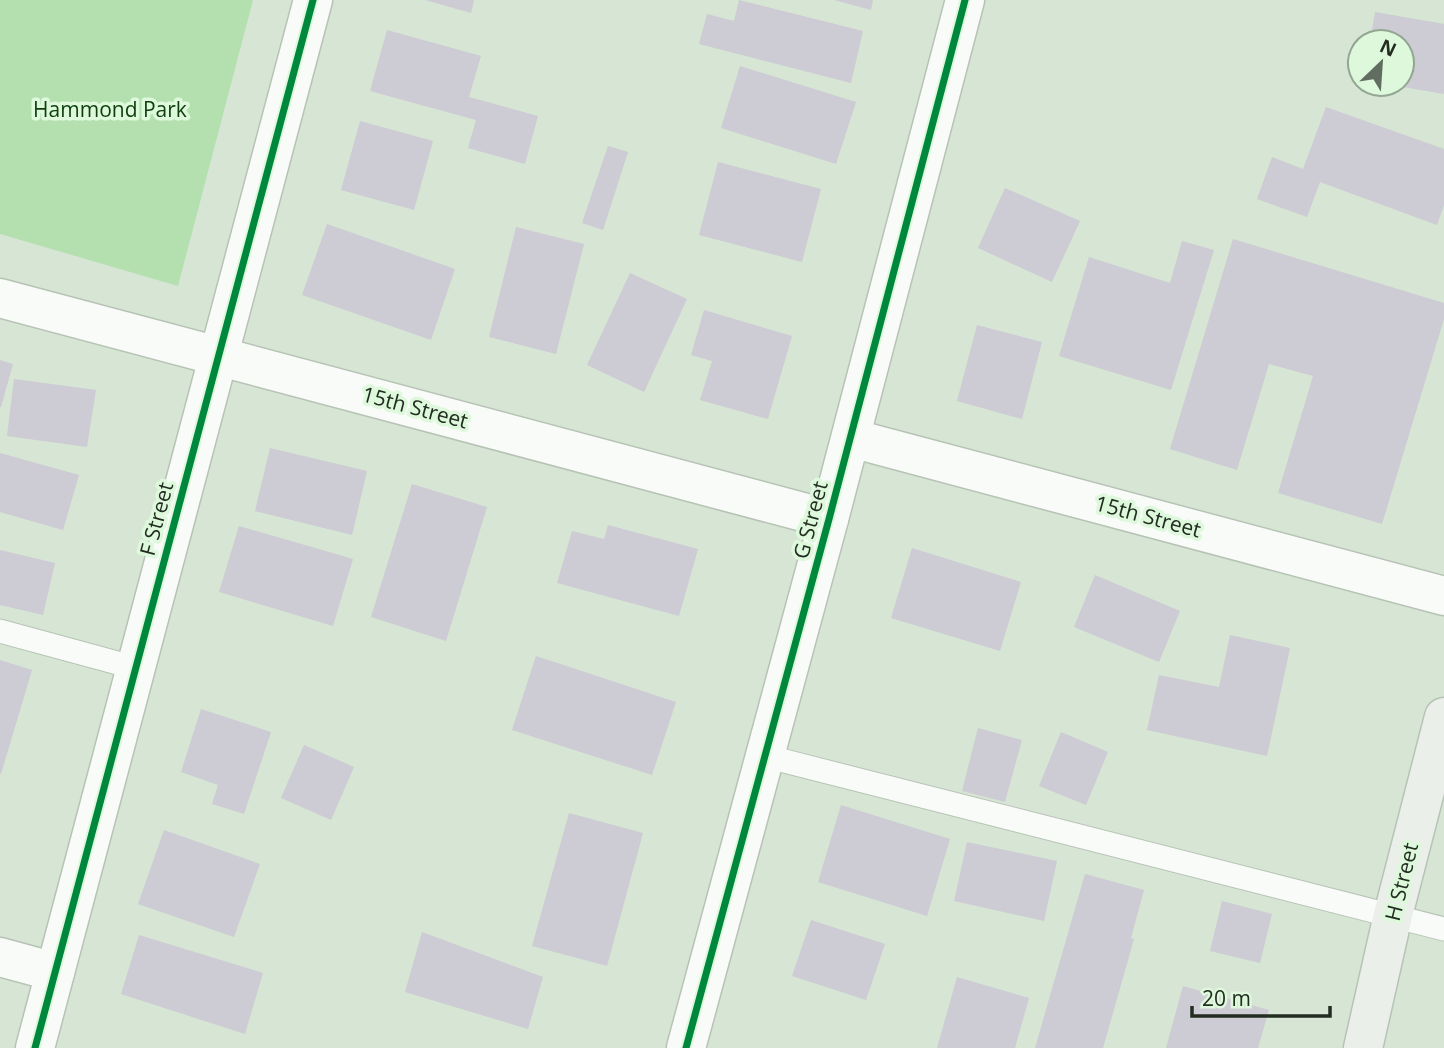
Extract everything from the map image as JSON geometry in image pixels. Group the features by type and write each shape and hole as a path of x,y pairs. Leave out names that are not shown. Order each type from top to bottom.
{"main road":[{"name":"H Street","path":"1363,1048 1444,718"}],"street":[{"name":"F Street","path":"35,1048 313,0"},
{"name":"G Street","path":"685,1048 830,519 965,0"},
{"name":"15th Street","path":"0,298 830,519"},
{"name":"15th Street","path":"851,439 1444,596"},
{"path":"0,957 55,972"}],"lane":[{"path":"0,631 136,668"},
{"path":"765,756 1444,929"}],"green space":[{"name":"Hammond Park","path":"0,0 253,0 178,286 0,234"}],"building":[{"path":"425,0 474,0 471,13"},
{"path":"739,0 863,31 851,83 699,44 707,14 734,21"},
{"path":"834,0 873,0 871,10"},
{"path":"1375,12 1444,24 1444,94 1416,89 1416,28 1372,28"},
{"path":"387,30 481,56 469,97 538,116 525,164 468,148 476,120 370,91"},
{"path":"740,66 856,102 836,164 721,128"},
{"path":"1326,107 1444,149 1444,205 1437,225 1320,182 1307,217 1257,199 1272,157 1303,169"},
{"path":"360,121 433,141 414,210 341,190"},
{"path":"608,146 628,152 603,230 582,223"},
{"path":"718,162 821,189 802,262 699,235"},
{"path":"1005,188 1080,221 1052,282 978,248"},
{"path":"327,224 455,269 431,340 302,295"},
{"path":"516,227 584,244 556,354 489,337"},
{"path":"1233,239 1444,303 1444,319 1382,524 1278,493 1313,376 1269,364 1237,470 1170,449"},
{"path":"1182,241 1214,250 1171,390 1059,356 1089,257 1170,283"},
{"path":"630,273 687,299 644,392 587,365"},
{"path":"704,310 792,336 768,419 700,400 712,361 691,355"},
{"path":"977,325 1042,342 1022,419 957,401"},
{"path":"0,360 13,364 1,407 0,407"},
{"path":"14,379 96,390 87,447 7,436"},
{"path":"270,448 367,471 352,535 255,511"},
{"path":"0,453 79,475 63,530 0,512"},
{"path":"412,484 487,507 446,641 371,617"},
{"path":"608,525 698,549 679,616 557,583 572,531 604,539"},
{"path":"239,526 353,559 333,626 219,592"},
{"path":"912,548 1021,582 1000,651 891,618"},
{"path":"0,550 55,563 43,615 0,605"},
{"path":"1095,575 1180,611 1159,662 1074,627"},
{"path":"1230,635 1290,648 1267,756 1147,730 1159,675 1219,687"},
{"path":"536,656 676,702 652,775 512,730"},
{"path":"0,660 32,670 1,774 0,774"},
{"path":"201,709 271,732 244,814 212,804 218,785 181,772"},
{"path":"978,728 1022,740 1005,802 962,791"},
{"path":"1061,732 1108,752 1086,805 1039,786"},
{"path":"304,745 354,767 331,820 281,798"},
{"path":"841,805 950,839 927,916 818,882"},
{"path":"569,813 643,833 607,966 532,946"},
{"path":"164,830 260,864 234,937 138,904"},
{"path":"967,842 1057,861 1044,921 954,901"},
{"path":"1085,874 1144,890 1131,938 1134,939 1103,1048 1035,1048"},
{"path":"1222,901 1272,914 1260,963 1210,951"},
{"path":"811,920 885,944 866,1000 792,976"},
{"path":"422,932 543,977 528,1029 405,992"},
{"path":"139,935 263,973 245,1034 121,994"},
{"path":"957,977 1029,998 1015,1048 937,1048"},
{"path":"1183,986 1269,1010 1258,1048 1166,1048"}],"cycle path":[{"path":"35,1048 313,0"},
{"path":"686,1048 965,0"}]}
